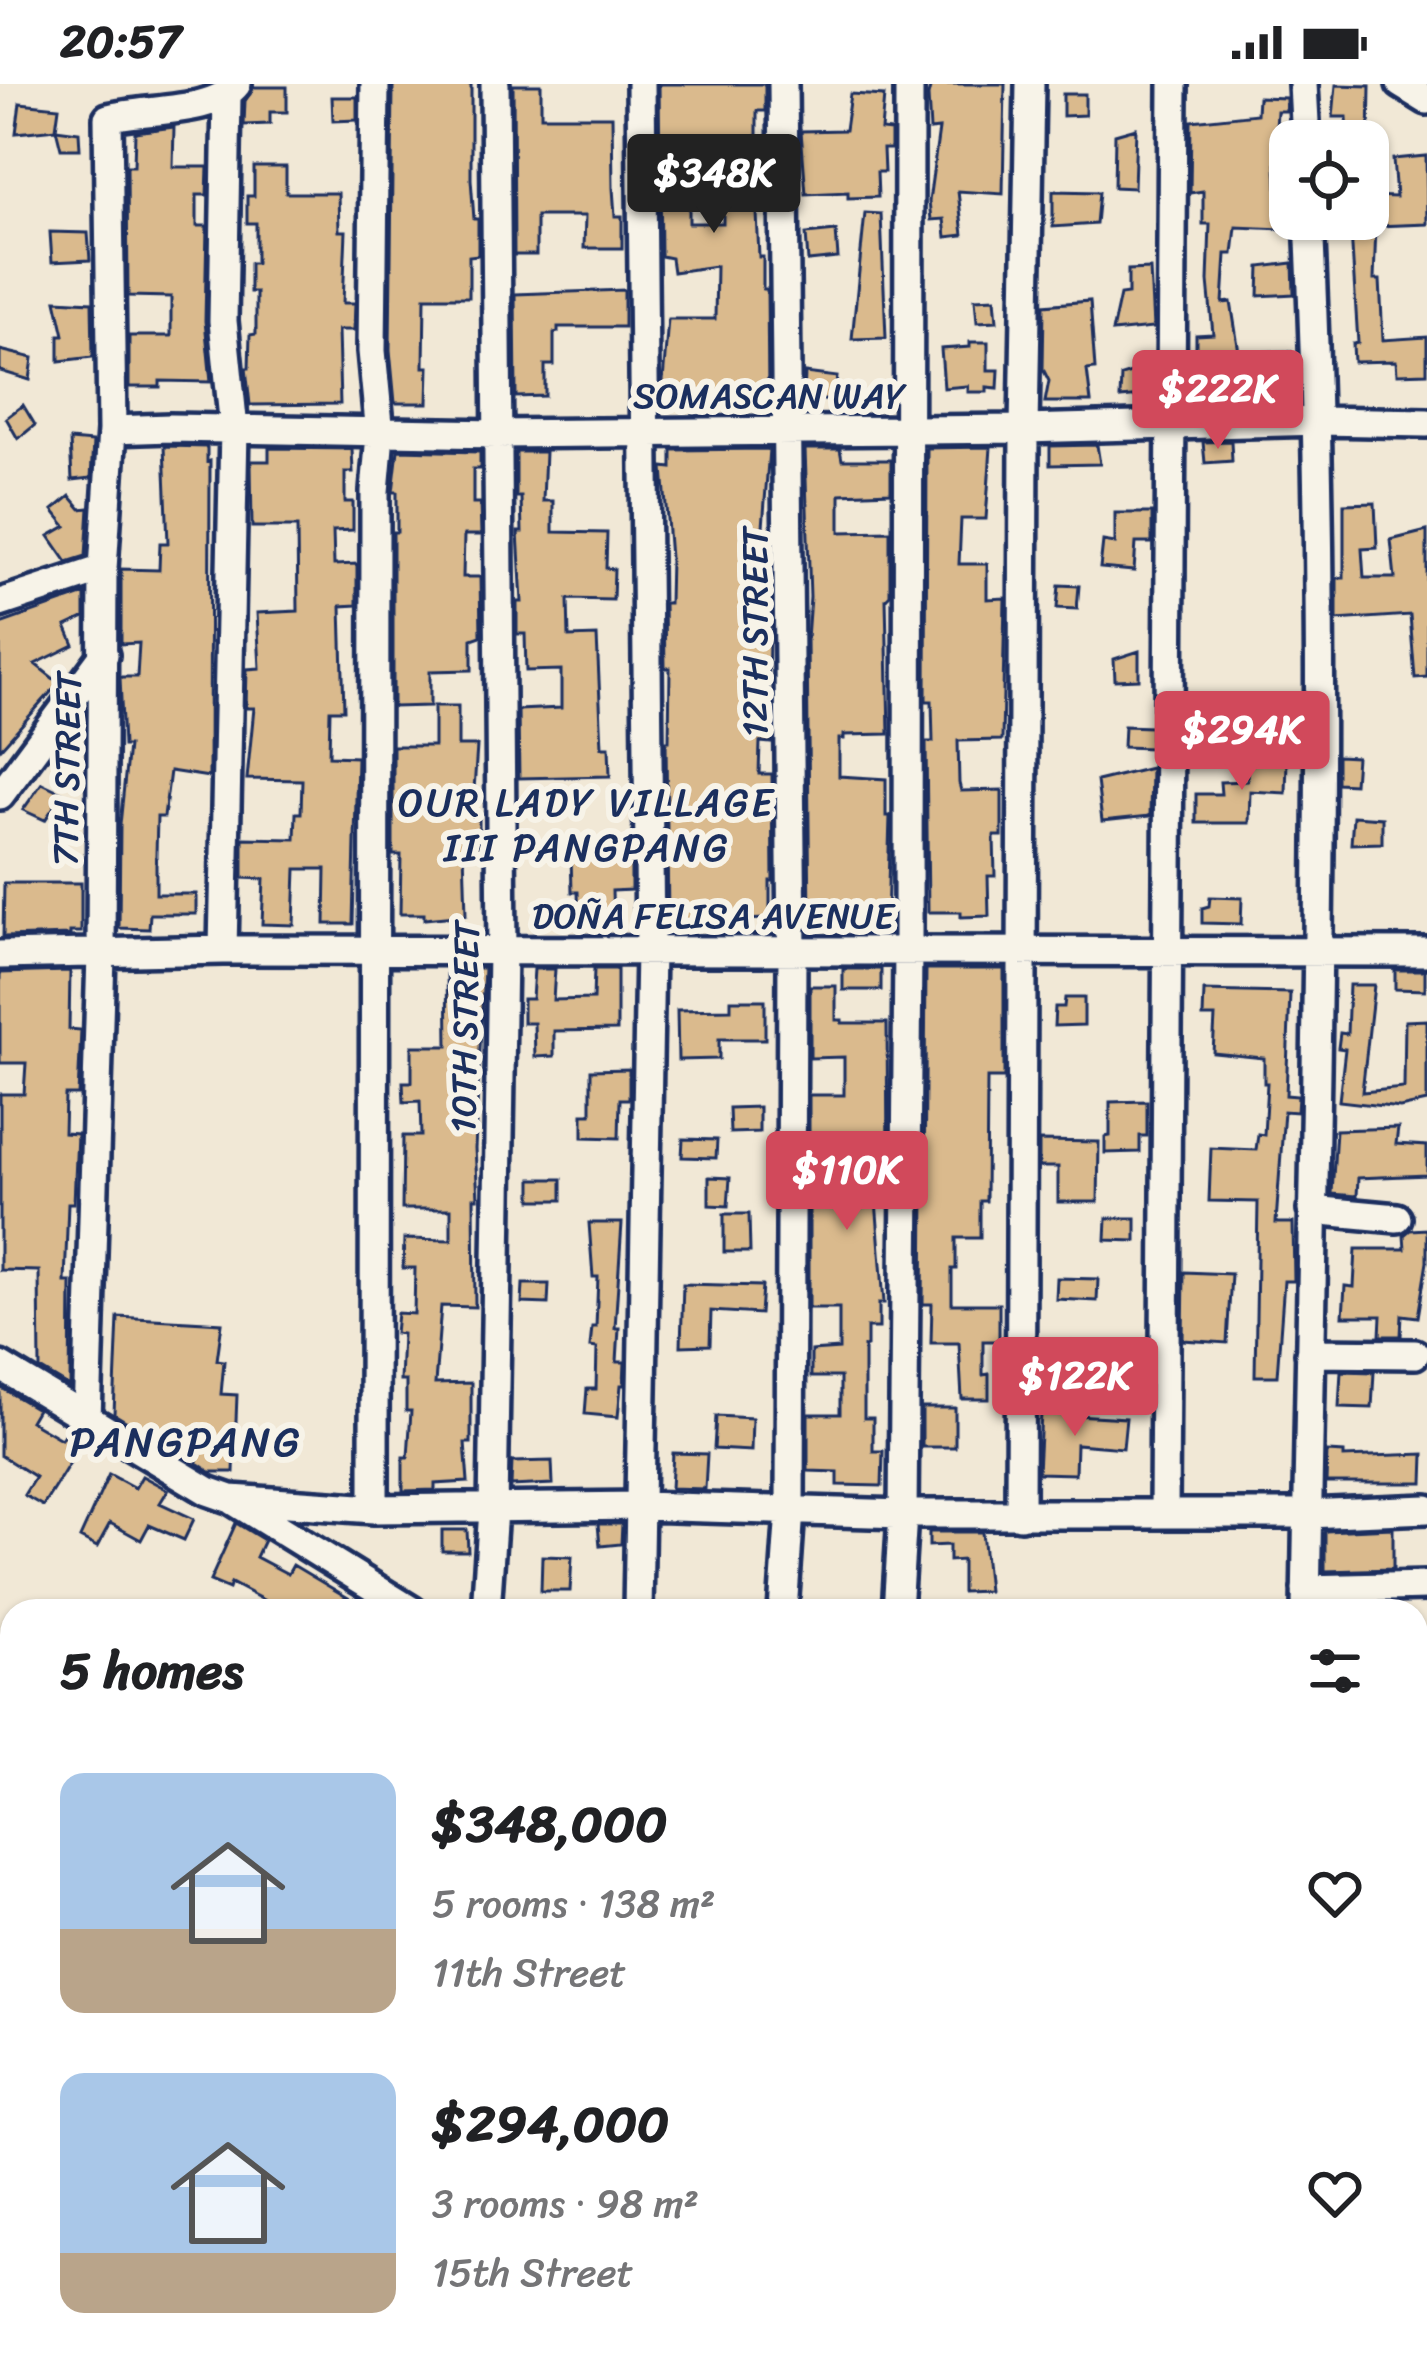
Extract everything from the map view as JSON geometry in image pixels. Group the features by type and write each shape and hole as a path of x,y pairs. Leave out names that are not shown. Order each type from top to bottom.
{"street":[{"path":"374,1509 375,491 380,435 372,351 375,84"},
{"name":"10TH STREET","path":"487,1599 494,1510 502,952 495,84"},
{"path":"638,1599 650,951 641,84"},
{"name":"12TH STREET","path":"783,84 793,950 790,1510 784,1599"},
{"path":"898,1599 903,1514 908,949 909,84"},
{"path":"1020,1515 1030,84"},
{"path":"1164,1514 1173,84"},
{"path":"1303,84 1305,120"},
{"path":"1401,84 1427,100"},
{"path":"224,950 234,429 223,321 232,90"},
{"name":"7TH STREET","path":"87,1420 100,955 103,568 112,430 108,118 232,90"},
{"path":"1306,1599 1319,421 1311,240"},
{"name":"SOMASCAN WAY","path":"112,430 380,435 1427,423"},
{"path":"0,603 103,568"},
{"path":"0,795 104,655"},
{"name":"DOÑA FELISA AVENUE","path":"0,955 224,950 1427,952"},
{"path":"1312,1210 1397,1219"},
{"path":"1310,1353 1415,1354"},
{"path":"0,1366 208,1491 231,1498 374,1509 642,1507 903,1514 1307,1514 1427,1509"},
{"path":"231,1498 393,1599"},
{"path":"1315,1599 1427,1586"}],"building":[{"path":"471,84 471,179 478,255 469,256 469,297 425,297 428,403 395,403 390,350 393,85"},
{"path":"659,84 765,84 765,111 757,111 757,145 750,145 749,191 756,191 759,257 763,257 763,289 767,289 768,395 662,394 668,319 715,319 716,266 673,272 671,258 661,256","holes":["689,184 723,184 723,223 689,223"]},
{"path":"931,84 1005,84 1003,194 958,191 963,235 946,237 944,219 931,220 929,201 939,129 930,130"},
{"path":"513,85 541,85 541,116 612,116 615,216 622,216 622,248 584,248 585,216 536,216 536,255 514,255"},
{"path":"1336,85 1370,86 1369,120 1333,117"},
{"path":"254,87 287,87 287,112 270,112 270,124 244,125 245,101"},
{"path":"850,94 884,96 881,130 891,131 891,149 883,149 878,197 848,198 848,192 806,194 801,131 845,130"},
{"path":"1063,94 1085,94 1085,115 1063,116"},
{"path":"332,97 357,97 357,120 333,121"},
{"path":"1258,97 1286,98 1286,111 1277,111 1276,120 1269,120 1269,228 1236,227 1233,254 1226,254 1223,303 1231,302 1239,352 1291,351 1291,394 1207,396 1205,364 1196,364 1196,335 1213,334 1210,224 1203,224 1203,191 1190,193 1191,121 1257,114"},
{"path":"20,103 59,107 56,129 16,133"},
{"path":"174,127 173,167 208,167 207,195 197,195 197,226 207,226 205,321 211,382 160,381 160,387 129,387 129,336 171,336 171,297 128,296 127,166 134,166 135,132"},
{"path":"1136,128 1134,188 1114,187 1115,134"},
{"path":"56,129 79,132 80,149 61,149"},
{"path":"1426,156 1427,224 1389,225 1389,197 1396,197 1393,159"},
{"path":"254,167 286,167 286,193 338,193 339,231 346,231 343,303 355,303 354,330 338,330 340,404 250,405 246,368 250,335 256,334 250,263 256,263 256,223 247,223 247,196 254,196"},
{"path":"1053,191 1099,192 1096,224 1053,227"},
{"path":"865,213 881,214 886,338 852,339"},
{"path":"836,231 838,258 808,261 806,234"},
{"path":"50,232 88,233 90,260 52,262"},
{"path":"1352,240 1375,240 1374,280 1380,280 1383,340 1427,337 1427,373 1397,374 1396,361 1354,362 1353,344 1358,343"},
{"path":"1293,263 1294,294 1259,296 1260,267"},
{"path":"1150,269 1153,328 1112,332 1120,295 1128,294 1128,270"},
{"path":"624,290 624,327 558,327 554,365 545,365 545,396 516,397 515,294"},
{"path":"995,298 997,321 977,322 975,299"},
{"path":"56,300 92,302 93,357 59,361 59,335 64,335"},
{"path":"1090,301 1095,369 1087,370 1091,402 1045,402 1049,381 1043,369 1044,305"},
{"path":"970,342 988,342 988,370 999,370 998,388 968,392 968,386 944,388 941,349 970,347"},
{"path":"0,350 33,358 30,380 0,371"},
{"path":"1153,366 1153,395 1120,398 1121,376"},
{"path":"805,373 837,377 834,401 804,398"},
{"path":"23,405 35,425 18,439 6,418"},
{"path":"70,440 93,442 91,478 72,480"},
{"path":"1231,441 1232,461 1205,463 1203,442"},
{"path":"1097,445 1100,464 1050,465 1050,446"},
{"path":"164,446 207,447 210,461 209,777 170,771 164,817 157,817 156,894 196,894 196,914 150,914 149,929 119,928 120,825 128,746 123,746 120,677 137,677 139,643 121,644 121,569 159,570 160,543 168,543"},
{"path":"991,447 986,519 961,519 959,564 987,564 987,599 1005,598 1002,740 958,741 959,783 961,791 1002,790 1002,836 994,836 989,916 961,917 961,912 928,912 926,742 933,742 932,701 926,701 927,448"},
{"path":"269,448 352,449 353,472 345,472 345,502 353,502 353,530 333,531 334,565 357,564 357,605 341,606 344,710 330,710 329,756 357,757 353,924 325,924 326,869 296,869 294,925 262,924 264,879 243,878 243,838 295,839 296,813 301,813 302,780 247,779 254,708 246,708 247,669 260,668 257,613 298,611 297,527 252,527 251,461 269,461"},
{"path":"769,449 761,570 770,570 772,743 760,742 759,774 772,774 770,919 668,922 670,668 665,668 664,603 669,603 670,558 663,467 672,468 672,450"},
{"path":"805,449 840,449 842,460 891,460 891,492 840,494 840,532 890,531 890,595 886,599 889,734 839,739 839,776 886,779 886,816 890,816 887,920 810,922"},
{"path":"398,450 480,452 480,469 473,469 473,503 480,503 481,535 464,535 463,577 480,577 481,636 472,639 472,670 430,671 430,706 393,707 397,492 393,492"},
{"path":"516,452 545,452 543,501 553,501 553,532 607,533 606,568 614,569 613,600 568,599 569,637 597,636 602,747 609,747 610,776 519,778 518,710 561,708 561,670 526,671 525,634 517,634 517,602 522,602 518,532 522,532"},
{"path":"70,496 81,509 89,508 86,556 67,562 49,536 66,526 53,510"},
{"path":"1375,503 1377,548 1362,549 1364,578 1395,578 1391,540 1427,531 1427,677 1415,678 1410,615 1337,620 1337,578 1344,578 1344,504"},
{"path":"1115,513 1152,513 1152,543 1136,543 1134,571 1100,568 1103,541 1115,543"},
{"path":"1059,585 1079,586 1077,609 1057,608"},
{"path":"85,594 85,617 66,626 74,645 35,664 59,683 0,749 0,624"},
{"path":"1139,651 1139,679 1115,680 1114,659"},
{"path":"1204,697 1226,699 1224,748 1200,747"},
{"path":"434,706 458,706 458,746 477,746 472,819 479,819 479,850 464,850 466,915 424,919 424,914 400,914 401,855 393,855 393,746 434,746"},
{"path":"1124,726 1151,727 1151,748 1123,747"},
{"path":"1337,756 1356,757 1354,784 1337,783"},
{"path":"1248,758 1287,760 1286,793 1250,791 1249,823 1196,823 1196,794 1221,794 1220,782 1247,781"},
{"path":"1151,768 1150,816 1102,821 1097,781"},
{"path":"42,783 63,793 45,820 23,810"},
{"path":"1353,816 1382,818 1382,843 1351,844"},
{"path":"631,853 631,890 612,891 613,921 579,922 571,855"},
{"path":"4,883 81,883 81,932 3,937"},
{"path":"1210,897 1242,898 1241,924 1202,923 1202,908 1209,906"},
{"path":"447,968 484,968 475,1149 475,1307 441,1306 435,1384 471,1383 471,1443 465,1443 468,1482 403,1491 411,1411 406,1411 406,1381 400,1381 402,1334 395,1333 397,1313 414,1314 415,1268 403,1268 404,1239 451,1240 451,1209 402,1209 403,1136 421,1136 420,1101 404,1102 403,1082 412,1082 412,1046 448,1046"},
{"path":"534,969 555,969 553,1000 593,999 594,969 617,969 617,1030 554,1031 554,1056 535,1057 534,1023 523,1023 523,999 532,999"},
{"path":"843,969 881,969 881,990 843,990"},
{"path":"926,969 1004,969 1004,1078 987,1078 986,1201 980,1201 980,1238 956,1238 956,1269 952,1269 952,1304 999,1304 999,1341 983,1341 989,1399 962,1399 959,1343 931,1343 932,1304 923,1304"},
{"path":"1395,970 1425,970 1425,990 1395,989"},
{"path":"70,971 69,1029 81,1030 78,1095 65,1095 64,1133 77,1134 65,1282 71,1282 70,1387 40,1369 39,1271 0,1270 0,1094 24,1094 26,1063 0,1063 0,973"},
{"path":"1349,985 1374,985 1362,1092 1404,1088 1405,1021 1427,1020 1427,1102 1400,1108 1339,1101 1345,1049 1338,1048 1340,1033 1347,1034"},
{"path":"810,986 836,986 836,1020 842,1023 887,1023 888,1164 879,1164 876,1200 884,1303 879,1303 879,1328 867,1328 864,1347 864,1418 873,1418 873,1451 883,1451 882,1486 838,1485 838,1472 808,1471 808,1414 840,1414 840,1377 811,1377 811,1351 839,1349 839,1308 809,1308 809,1206 843,1205 843,1164 809,1164 809,1095 844,1095 844,1057 810,1058"},
{"path":"1204,991 1290,993 1286,1095 1298,1096 1297,1112 1284,1111 1276,1223 1293,1223 1294,1281 1284,1281 1277,1376 1255,1376 1258,1202 1209,1201 1211,1148 1256,1150 1258,1134 1264,1135 1264,1058 1213,1053 1215,1017 1203,1017"},
{"path":"1065,998 1084,998 1084,1025 1054,1026 1055,1007 1064,1007"},
{"path":"731,1000 765,1000 765,1039 719,1039 719,1059 678,1060 677,1010 731,1009"},
{"path":"629,1069 629,1099 620,1099 619,1138 583,1137 583,1114 591,1114 591,1070"},
{"path":"1147,1101 1147,1136 1140,1136 1140,1152 1105,1153 1110,1102"},
{"path":"759,1107 759,1132 730,1133 729,1108"},
{"path":"1398,1128 1396,1144 1427,1146 1427,1175 1358,1178 1357,1196 1332,1194 1336,1130"},
{"path":"683,1139 717,1140 716,1158 682,1157"},
{"path":"1039,1141 1099,1142 1098,1202 1058,1202 1058,1167 1039,1167"},
{"path":"709,1177 730,1178 728,1206 709,1205"},
{"path":"532,1179 562,1179 562,1200 532,1200"},
{"path":"724,1214 749,1214 750,1252 724,1252"},
{"path":"1107,1218 1136,1218 1136,1241 1106,1240"},
{"path":"589,1223 622,1223 615,1328 619,1328 617,1362 625,1362 618,1417 585,1414 587,1389 596,1389 597,1348 590,1347 592,1327 596,1327 598,1277 593,1277"},
{"path":"1427,1229 1418,1317 1402,1315 1401,1336 1380,1336 1381,1316 1343,1316 1345,1286 1354,1287 1356,1249 1405,1249 1404,1235"},
{"path":"1184,1272 1231,1274 1227,1343 1183,1340"},
{"path":"1057,1278 1098,1279 1097,1301 1056,1299"},
{"path":"523,1284 549,1284 548,1304 522,1303"},
{"path":"683,1284 762,1286 760,1314 711,1311 710,1345 681,1346"},
{"path":"118,1317 222,1323 217,1360 224,1361 221,1394 237,1395 234,1472 210,1472 197,1463 198,1432 142,1431 114,1414"},
{"path":"1053,1341 1092,1342 1091,1358 1147,1361 1147,1380 1051,1379"},
{"path":"1341,1371 1374,1372 1372,1408 1339,1407"},
{"path":"0,1387 37,1409 30,1421 61,1439 68,1428 85,1438 43,1506 24,1495 35,1477 0,1455"},
{"path":"922,1408 955,1408 955,1447 922,1447"},
{"path":"1041,1413 1126,1418 1123,1448 1076,1444 1075,1474 1038,1473"},
{"path":"716,1416 752,1418 751,1451 714,1449"},
{"path":"1327,1452 1344,1453 1344,1457 1424,1454 1423,1483 1326,1483"},
{"path":"673,1453 707,1454 705,1489 671,1488"},
{"path":"552,1461 553,1484 511,1486 512,1462"},
{"path":"109,1474 135,1488 142,1476 168,1490 160,1503 194,1519 184,1540 149,1525 141,1540 110,1523 97,1547 80,1538"},
{"path":"236,1523 264,1540 256,1557 288,1574 293,1565 350,1599 261,1599 231,1583 229,1589 210,1581"},
{"path":"598,1524 622,1524 621,1544 600,1546"},
{"path":"1393,1528 1393,1569 1325,1571 1325,1531"},
{"path":"442,1530 467,1530 468,1551 442,1551"},
{"path":"929,1532 982,1532 988,1591 962,1592 962,1560 949,1561 949,1545 929,1546"},
{"path":"542,1556 572,1557 570,1591 541,1591"}],"district":[{"name":"OUR LADY VILLAGE III PANGPANG","path":"587,824"},
{"name":"PANGPANG","path":"186,1441"}]}
